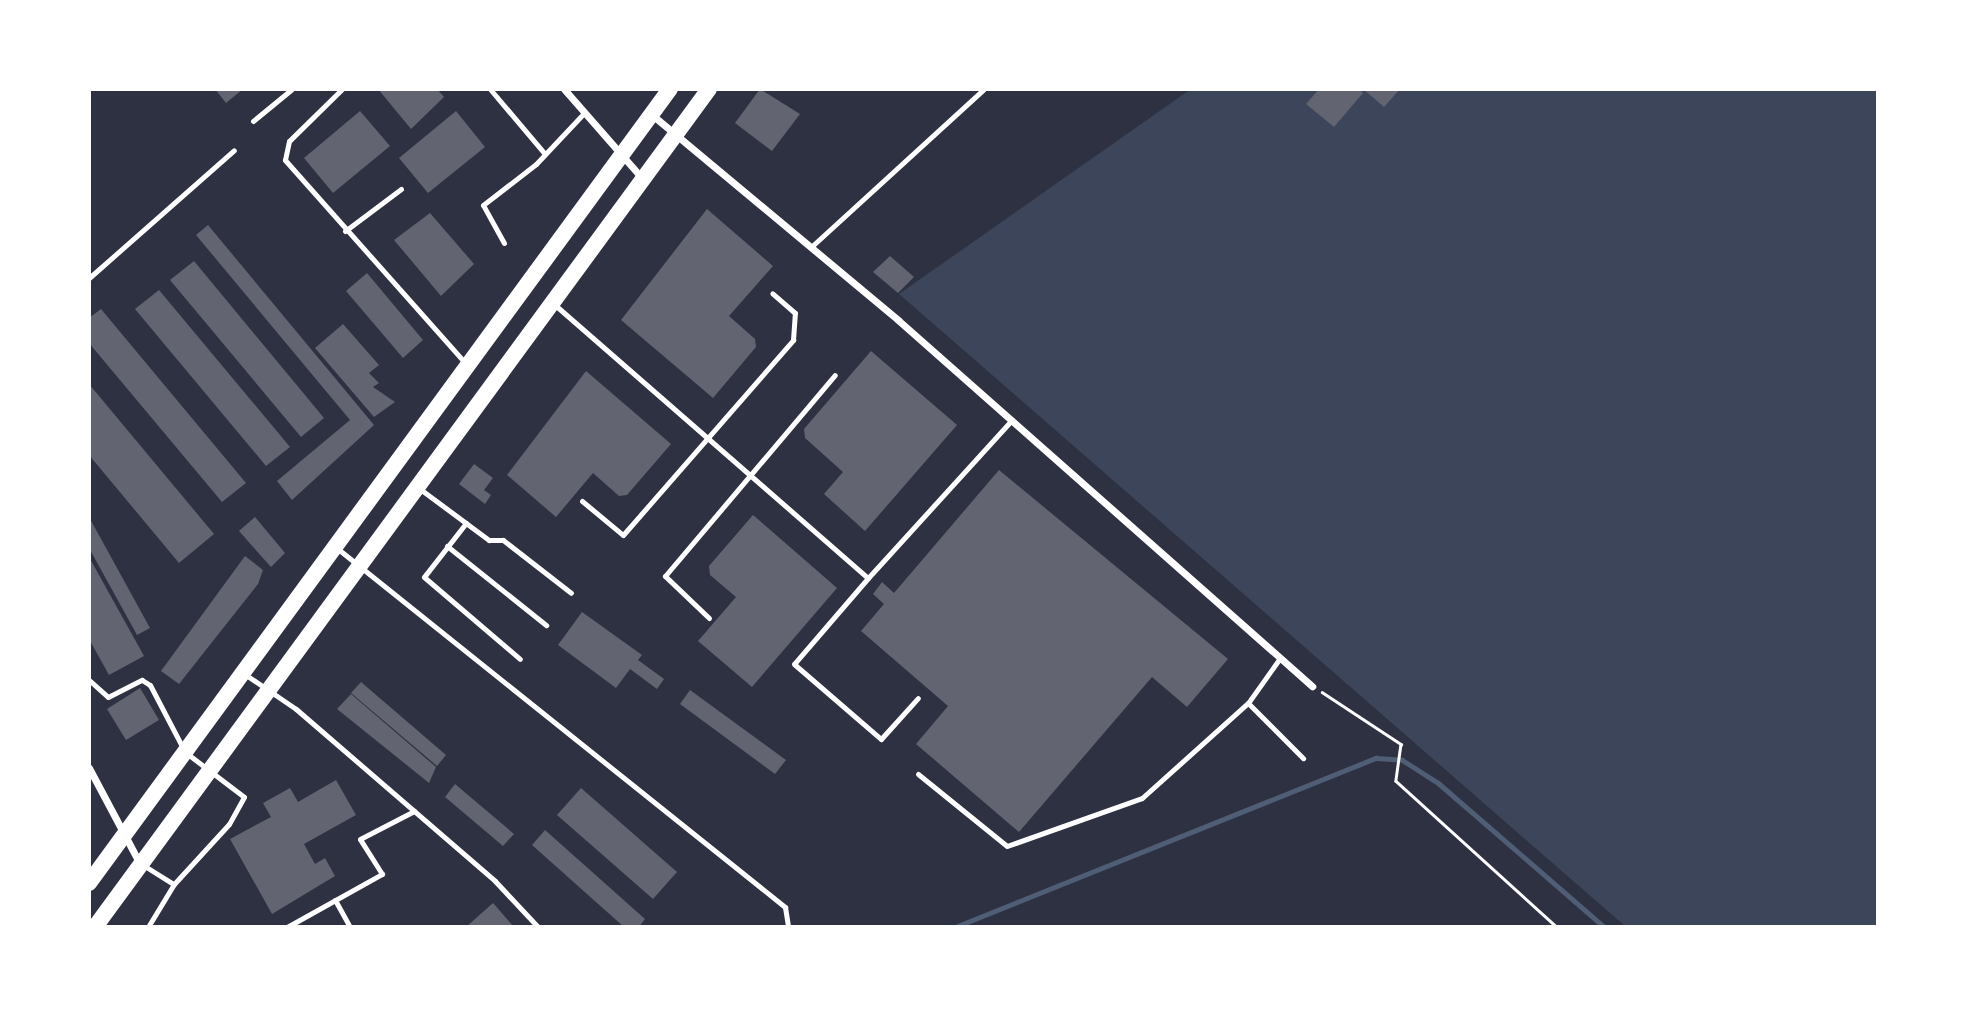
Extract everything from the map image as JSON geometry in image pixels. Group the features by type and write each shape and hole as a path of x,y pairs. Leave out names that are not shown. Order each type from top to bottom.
{"main road":[{"path":"89,883 670,89"},
{"path":"94,927 709,89"}],"street":[{"path":"564,89 643,179"},
{"path":"651,114 1012,420 1312,686"},
{"path":"89,768 141,864"}],"lane":[{"path":"253,121 292,89"},
{"path":"342,89 283,154 345,231 468,366"},
{"path":"490,89 545,153"},
{"path":"811,247 984,89"},
{"path":"504,243 483,205 545,153 584,113"},
{"path":"89,278 234,150"},
{"path":"345,231 401,189"},
{"path":"582,501 623,535 793,340 794,313 772,293"},
{"path":"552,303 868,578"},
{"path":"709,618 665,576 835,375"},
{"path":"918,698 881,739 794,664 868,578 1012,420"},
{"path":"418,487 489,540 503,540 571,593"},
{"path":"466,523 424,577 520,659"},
{"path":"447,546 546,625"},
{"path":"336,547 785,907 788,927"},
{"path":"918,774 1007,846 1142,798 1248,703 1280,658"},
{"path":"243,673 269,691 414,811 538,927"},
{"path":"89,680 108,697 148,682 186,752 208,773 244,797 229,824 174,884 148,927"},
{"path":"1248,703 1303,758"},
{"path":"287,927 382,874 360,839 414,811"},
{"path":"141,864 174,884"},
{"path":"335,900 350,927"}],"path":[{"path":"1312,686 1401,744 1396,781 1557,927"}],"shaded area":[{"path":"1191,89 1878,89 1878,927 1626,927 899,294"}],"building":[{"path":"215,89 243,89 226,103"},
{"path":"378,89 437,89 444,97 411,129"},
{"path":"760,89 800,114 772,151 735,123"},
{"path":"1319,89 1359,89 1363,93 1334,127 1306,104"},
{"path":"1363,89 1400,89 1384,107"},
{"path":"360,111 390,146 333,193 304,158"},
{"path":"456,111 485,147 428,193 399,158"},
{"path":"707,209 773,266 729,316 755,339 756,347 713,398 621,320"},
{"path":"430,213 474,264 441,296 394,240"},
{"path":"208,225 374,425 292,500 277,481 350,420 196,235"},
{"path":"890,256 914,277 898,293 873,272"},
{"path":"194,261 324,418 301,437 170,280"},
{"path":"367,273 423,340 403,358 346,291"},
{"path":"159,290 290,447 266,466 135,309"},
{"path":"101,309 246,483 222,502 89,343 89,318"},
{"path":"343,324 379,365 369,373 379,383 373,387 395,402 374,417 315,348"},
{"path":"871,351 957,425 865,531 824,494 843,472 805,438 804,429"},
{"path":"586,371 671,444 627,495 619,496 593,473 556,517 507,475"},
{"path":"89,384 214,534 179,563 89,455"},
{"path":"474,464 493,478 484,490 491,495 485,504 459,484"},
{"path":"999,470 1228,659 1187,707 1152,677 1019,832 916,744 948,706 861,631 884,604 873,594 882,582 894,593"},
{"path":"753,515 837,588 752,687 698,641 736,597 710,575 709,566"},
{"path":"89,517 150,628 137,635 89,548"},
{"path":"255,517 285,553 271,567 239,531"},
{"path":"245,556 263,570 258,584 179,684 161,671"},
{"path":"89,557 144,656 109,675 89,639"},
{"path":"582,612 642,655 638,660 664,679 657,689 630,669 616,688 558,645"},
{"path":"361,682 446,755 437,766 351,693"},
{"path":"140,688 159,720 126,740 107,709"},
{"path":"690,690 786,760 775,774 680,704"},
{"path":"351,694 436,767 429,783 337,709"},
{"path":"336,780 356,815 304,844 315,864 325,858 335,876 272,914 230,839 271,817 263,803 290,788 298,802"},
{"path":"455,784 514,834 503,846 445,797"},
{"path":"581,788 677,872 653,899 557,815"},
{"path":"545,830 645,919 639,927 624,927 532,845"},
{"path":"493,903 514,927 466,927"}],"waterway":[{"path":"955,927 1376,758 1402,760 1438,783 1604,927"}]}
